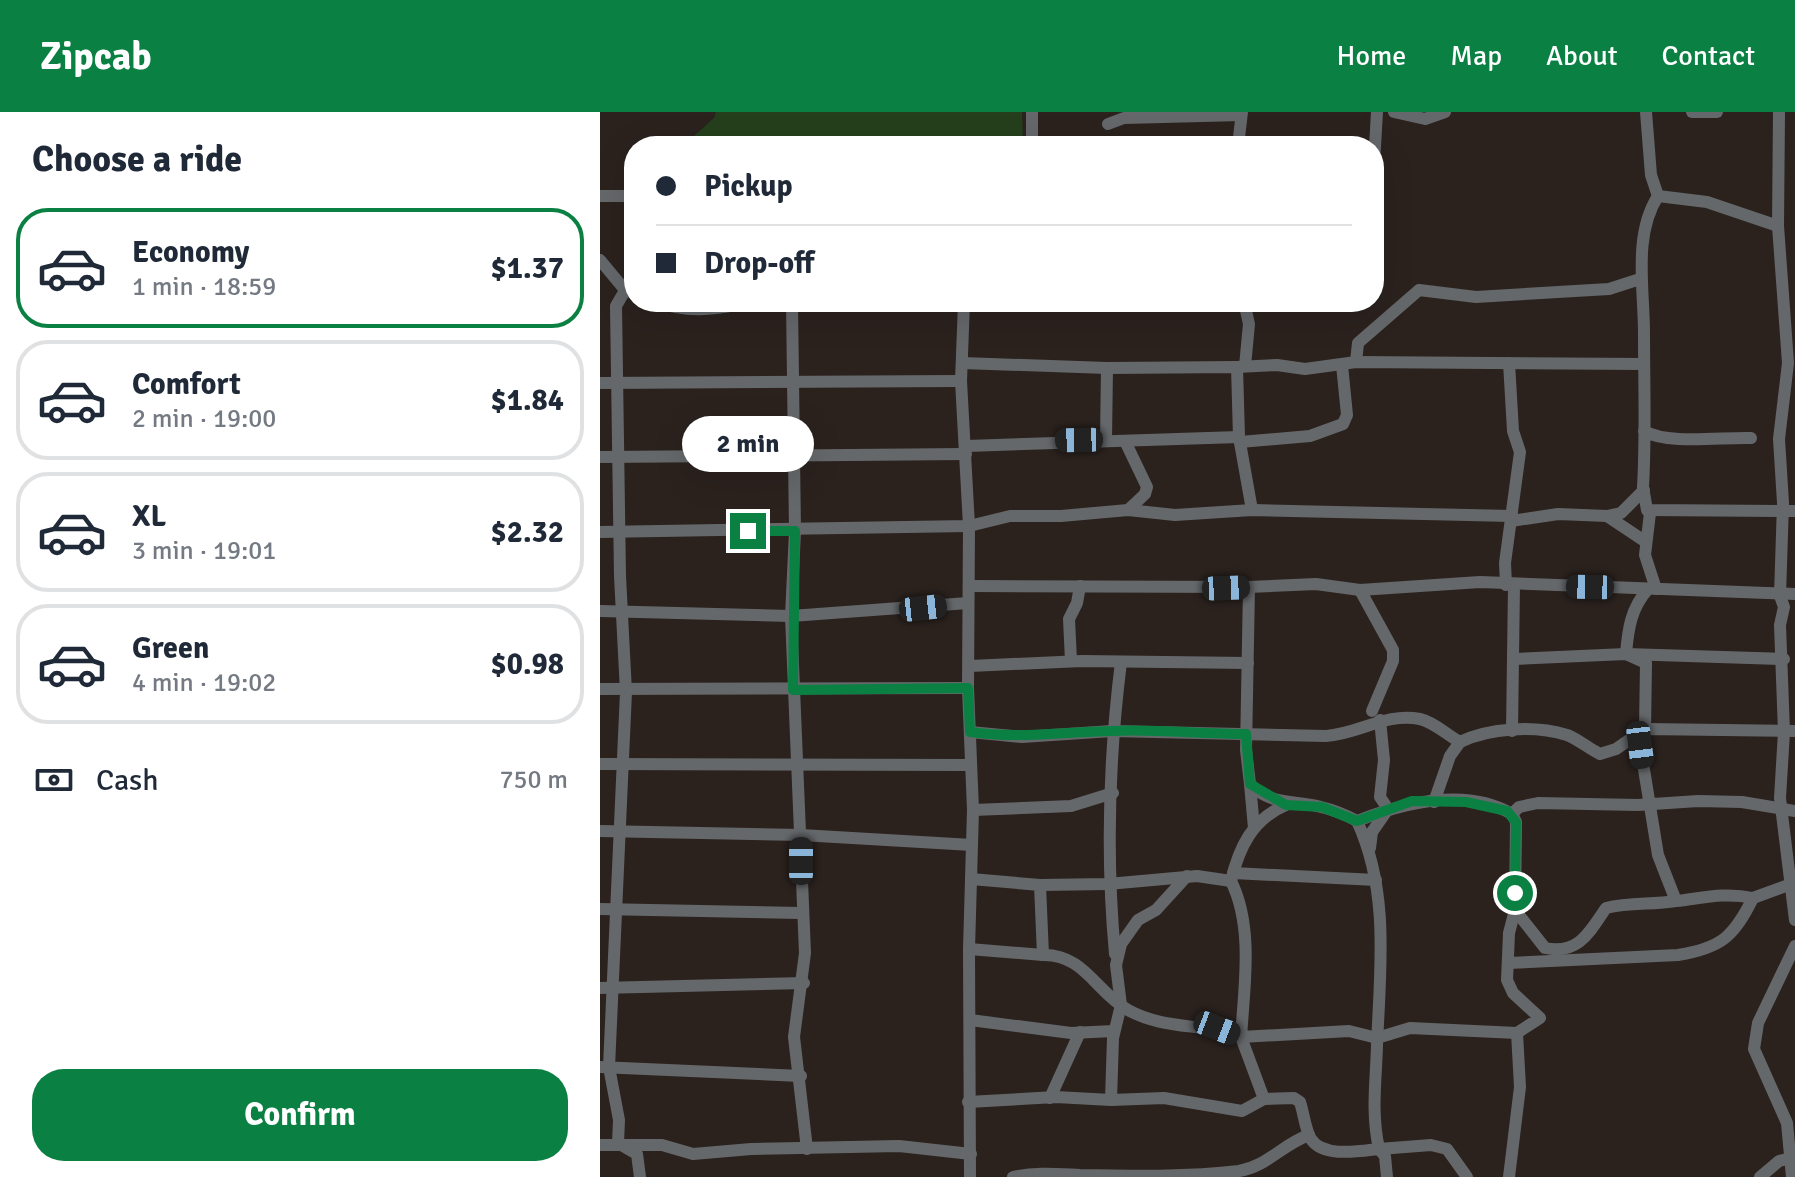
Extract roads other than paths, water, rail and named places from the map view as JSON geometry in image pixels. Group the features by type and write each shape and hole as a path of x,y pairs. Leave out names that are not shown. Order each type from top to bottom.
{"street":[{"path":"1032,112 1032,136"},
{"path":"1376,136 1377,112"},
{"path":"1394,112 1425,119 1445,112"},
{"path":"1646,112 1651,175 1658,196"},
{"path":"1692,112 1717,112"},
{"path":"1779,112 1778,226 1789,285 1791,363 1779,439 1788,511 1780,596 1784,607 1780,625 1790,732 1789,811 1795,920"},
{"path":"1108,124 1124,118 1241,114 1239,136"},
{"path":"600,196 624,196"},
{"path":"1658,196 1707,202 1778,226"},
{"path":"1652,589 1645,555 1650,513 1644,490 1640,279 1647,213 1658,196"},
{"path":"600,260 624,286"},
{"path":"1356,362 1358,343 1419,290 1476,297 1609,289 1640,279"},
{"path":"600,306 616,306 624,298"},
{"path":"616,306 626,692 618,831 615,988 604,1067 619,1120 618,1143"},
{"path":"792,312 795,531 791,616 793,690 800,764 801,913 805,935 804,983 794,1037 801,1076 807,1149"},
{"path":"964,312 961,381 969,526 968,688 973,810 969,949 970,1177"},
{"path":"1246,312 1249,324 1241,366 1240,439 1252,510"},
{"path":"962,363 1107,368 1241,366 1305,369 1356,362 1644,364"},
{"path":"1509,363 1513,431 1520,452 1505,563 1510,585 1512,731"},
{"path":"600,457 713,453 793,456 966,450 1106,440 1310,436 1343,424 1347,415 1342,365"},
{"path":"1106,440 1107,368"},
{"path":"600,383 961,381"},
{"path":"1644,431 1653,437 1673,439 1751,438"},
{"path":"1779,439 1795,438"},
{"path":"1125,441 1157,514"},
{"path":"1128,510 1145,494 1147,487"},
{"path":"600,532 969,526 1010,516 1061,516 1128,510 1157,514 1252,510 1511,518 1558,514 1607,516 1621,513 1644,490"},
{"path":"1650,513 1788,511"},
{"path":"1607,516 1646,542"},
{"path":"970,586 1249,587 1316,584 1360,590 1457,583 1711,588 1780,596 1795,594"},
{"path":"1071,661 1069,619 1077,603 1080,586"},
{"path":"1249,587 1246,734 1254,828"},
{"path":"1626,654 1631,620 1639,600 1652,589"},
{"path":"1360,590 1393,650 1393,661 1376,715 1384,760 1380,797 1388,809"},
{"path":"600,611 791,616 968,603"},
{"path":"1513,659 1626,654 1784,659"},
{"path":"1626,654 1646,663 1645,729 1640,745 1658,855 1676,901"},
{"path":"970,666 1071,661 1248,663"},
{"path":"1111,1100 1114,1031 1121,1005 1108,884 1113,793 1112,731 1121,662"},
{"path":"600,689 626,692 968,688"},
{"path":"970,732 1022,737 1112,731 1337,735 1376,715 1420,719 1460,742"},
{"path":"1434,802 1450,756 1460,742 1476,735 1512,731 1569,736 1600,754 1616,749 1645,729 1790,732"},
{"path":"600,764 970,765"},
{"path":"1250,784 1286,805 1322,807 1357,821 1370,848 1383,948 1372,1106 1387,1177"},
{"path":"973,810 1071,806 1113,793"},
{"path":"969,949 1068,958 1121,1005 1168,1025 1217,1028 1241,1037 1349,1031 1377,1038 1410,1028 1517,1033 1540,1018 1508,986 1509,933 1515,910 1516,822 1512,814 1479,804 1412,801 1357,821"},
{"path":"1512,814 1519,807 1538,803 1742,802 1789,811"},
{"path":"1264,1099 1241,1037 1244,940 1240,906 1232,877 1238,853 1254,828 1286,805"},
{"path":"1370,848 1372,832 1388,809"},
{"path":"600,831 801,835 972,845"},
{"path":"1116,965 1121,944 1133,927 1156,910 1187,876"},
{"path":"971,879 1040,885 1108,884 1187,876 1376,880"},
{"path":"1515,910 1545,948 1568,950 1584,940 1606,908 1628,902 1676,901 1719,893 1753,898 1792,883"},
{"path":"1040,885 1043,955"},
{"path":"1508,963 1678,955 1704,951 1736,930 1753,898"},
{"path":"600,909 801,913"},
{"path":"1792,1177 1787,1123 1754,1049 1758,1023 1795,946"},
{"path":"600,988 804,983"},
{"path":"970,1020 1080,1032 1114,1031"},
{"path":"1050,1098 1080,1032"},
{"path":"1509,1177 1520,1087 1517,1033"},
{"path":"604,1067 801,1076"},
{"path":"968,1102 1050,1098 1185,1100 1242,1111 1264,1099 1294,1098 1300,1102 1309,1135 1316,1144 1337,1151 1431,1145 1447,1149 1467,1177"},
{"path":"1780,1108 1795,1107"},
{"path":"1013,1177 1037,1173 1175,1175 1236,1172 1268,1162 1298,1139 1309,1135"},
{"path":"618,1143 637,1154 640,1177"},
{"path":"600,1145 662,1145 693,1154 899,1146 971,1154"},
{"path":"1760,1177 1779,1161 1792,1158"}]}
